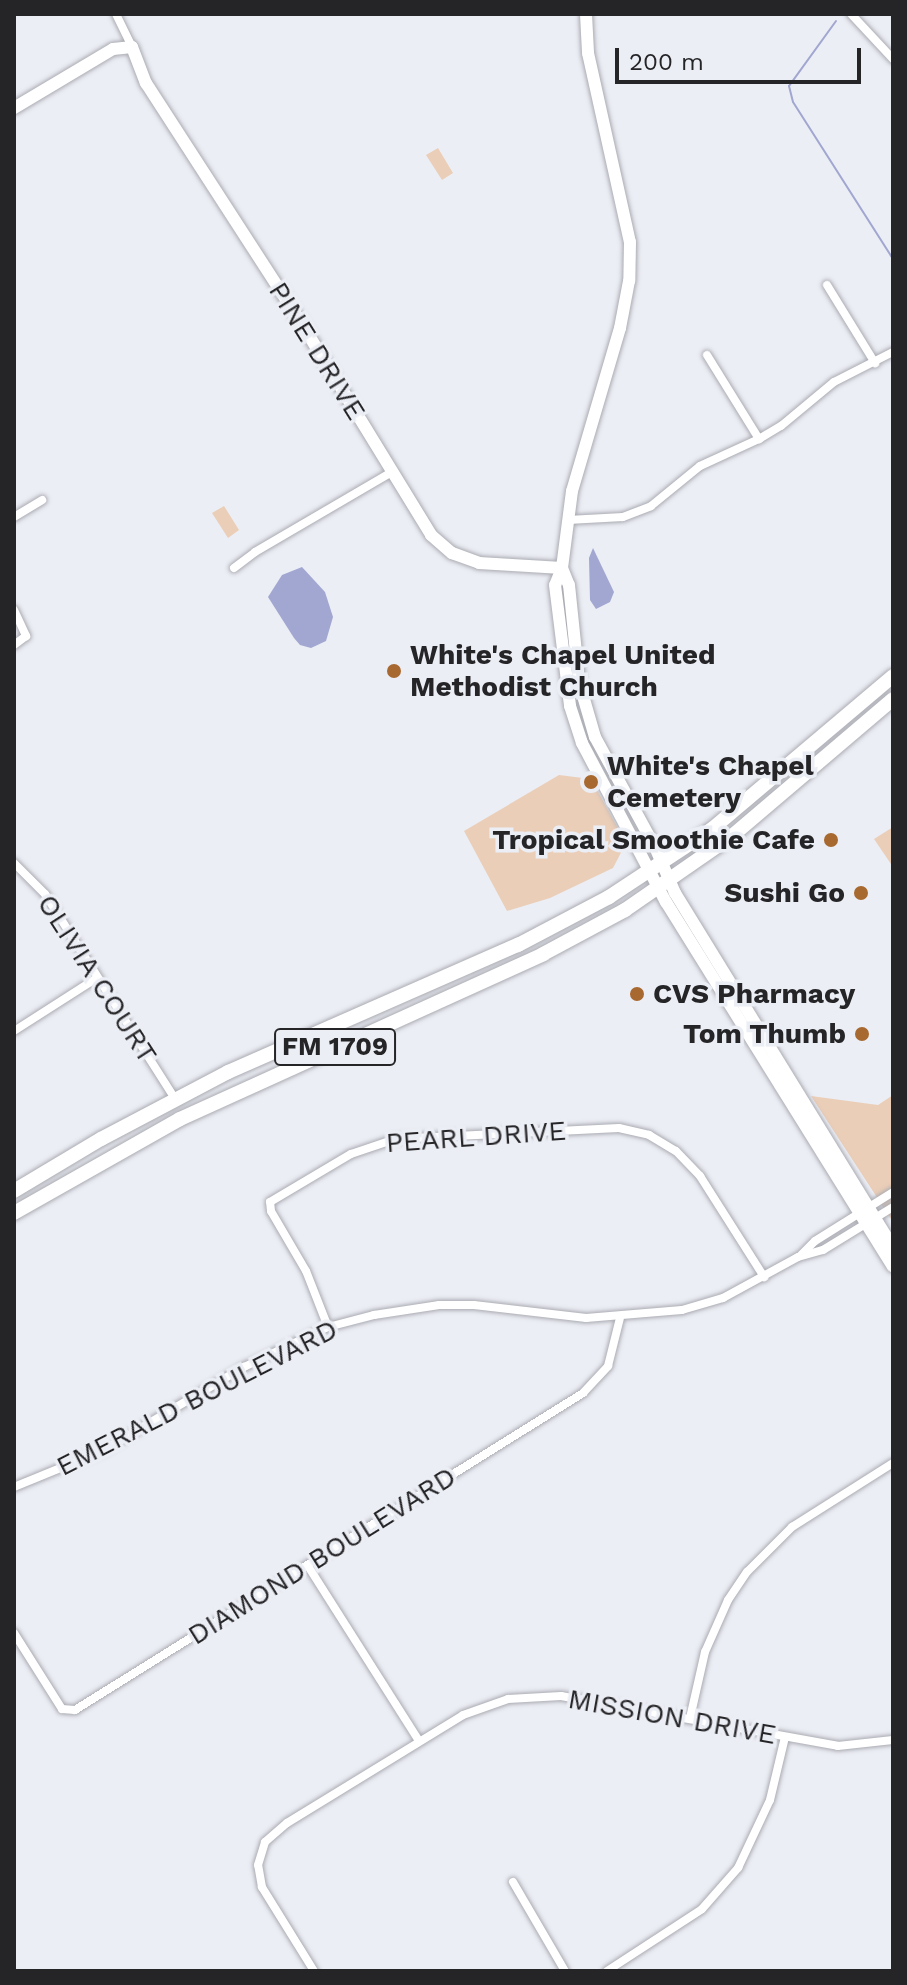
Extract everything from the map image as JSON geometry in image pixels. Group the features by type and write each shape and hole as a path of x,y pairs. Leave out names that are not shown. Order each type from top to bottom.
{"main road":[{"path":"586,14 588,53 630,242 629,281 620,328 577,473 562,568 555,585 558,629 575,725 657,867 712,979 870,1220 893,1266"},
{"path":"14,108 113,49 132,47"},
{"name":"PINE DRIVE","path":"132,47 146,83 431,535 452,553 479,563 562,568"},
{"name":"FM 1709","path":"14,1191 228,1072 556,927 657,867 746,802 893,676"},
{"name":"FM 1709","path":"14,1213 120,1149 250,1085 588,931 665,884 757,816 893,699"},
{"path":"464,969 470,987"},
{"path":"120,1149 167,1118 175,1099"},
{"path":"870,1220 893,1247"}],"street":[{"path":"116,14 132,47"},
{"path":"851,14 893,59"},
{"path":"827,285 875,363"},
{"path":"568,520 623,517 651,506 700,466 759,439 781,426 834,382 893,352"},
{"path":"707,355 759,439"},
{"path":"234,568 255,552 392,472"},
{"path":"14,517 42,500"},
{"path":"14,610 26,636 14,645"},
{"name":"OLIVIA COURT","path":"14,863 45,894 175,1099"},
{"path":"14,1031 97,978"},
{"name":"PEARL DRIVE","path":"328,1327 306,1271 271,1211 270,1202 351,1154 395,1139 619,1128 649,1135 676,1151 700,1176 764,1277"},
{"name":"EMERALD BOULEVARD","path":"14,1487 104,1450 244,1367 328,1327 374,1315 439,1305 474,1305 586,1318 620,1318 701,1305 764,1277 800,1256 815,1241 893,1192"},
{"name":"EMERALD BOULEVARD","path":"800,1256 823,1250 893,1207"},
{"name":"DIAMOND BOULEVARD","path":"14,1633 62,1709 70,1712 308,1566 594,1384 608,1366 620,1318"},
{"path":"690,1718 705,1652 728,1600 747,1572 792,1527 893,1463"},
{"path":"308,1566 419,1741"},
{"name":"MISSION DRIVE","path":"314,1971 262,1887 259,1856 265,1842 287,1823 463,1715 508,1699 530,1696 582,1697 838,1746 893,1740"},
{"path":"607,1971 702,1909 738,1868 770,1800 785,1737"},
{"path":"513,1882 565,1971"}],"shaded area":[{"path":"438,148 453,173 442,180 426,155"},
{"path":"224,506 239,530 228,538 212,513"},
{"path":"559,775 591,779 626,843 613,868 550,898 507,911 464,831"},
{"path":"893,827 893,867 874,839"},
{"path":"893,1095 893,1222 811,1096 878,1105"}],"water":[{"path":"593,548 614,592 610,602 596,609 590,600 589,558"},
{"path":"302,567 325,592 333,617 326,641 311,648 300,645 294,638 268,597 282,575"}],"waterway":[{"path":"891,14 893,18"},
{"path":"836,21 789,86 793,102 893,259"}],"place":[{"name":"White's Chapel United Methodist Church","path":"394,671"},
{"name":"White's Chapel Cemetery","path":"591,782"},
{"name":"Tropical Smoothie Cafe","path":"831,840"},
{"name":"Sushi Go","path":"861,893"},
{"name":"CVS Pharmacy","path":"637,994"},
{"name":"Tom Thumb","path":"862,1034"}]}
